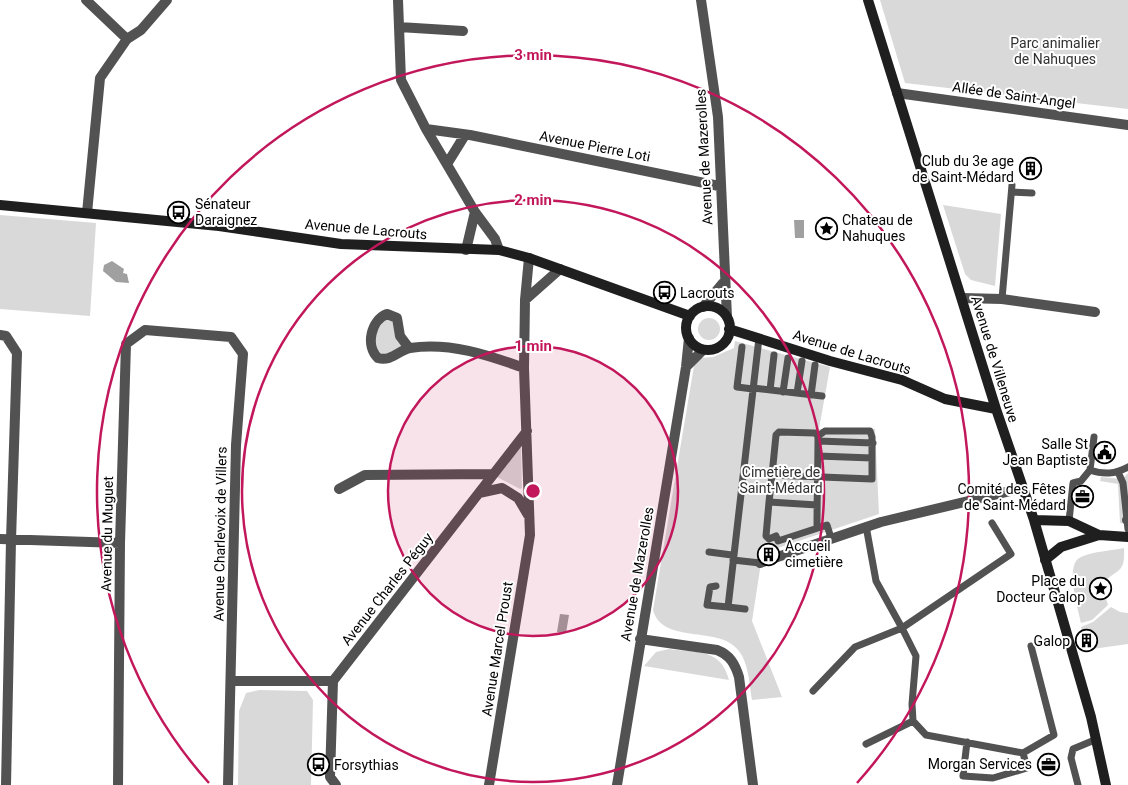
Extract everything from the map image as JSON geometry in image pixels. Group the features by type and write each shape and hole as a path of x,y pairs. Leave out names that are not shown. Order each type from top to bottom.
{"street":[{"path":"86,0 127,39"},
{"path":"87,213 100,78 127,39 141,30 167,0"},
{"path":"398,0 401,80 426,129 475,212 495,240 499,250"},
{"name":"Avenue de Mazerolles","path":"701,0 718,117 723,283 727,317"},
{"name":"Avenue de Villeneuve","path":"868,0 996,408 1034,520 1096,739 1106,785"},
{"path":"399,27 463,31"},
{"name":"Allée de Saint-Angel","path":"897,93 1128,125"},
{"name":"Avenue Pierre Loti","path":"426,129 465,134 719,186"},
{"path":"447,164 465,134"},
{"name":"Avenue de Lacrouts","path":"0,205 218,226 341,244 499,250 529,258 690,316"},
{"path":"466,250 475,212"},
{"name":"Avenue Marcel Proust","path":"489,785 530,535 524,368 525,300 529,258"},
{"path":"525,300 560,269"},
{"path":"703,307 714,307 727,317 730,330 725,341 716,349 703,350 695,346 689,338 686,327 690,316 703,307 723,283"},
{"path":"962,298 1002,299 1095,312"},
{"path":"409,348 400,336 397,318 387,314 381,316 376,322 371,336 375,355 386,359 409,348 447,348 478,352 524,368"},
{"name":"Avenue du Muguet","path":"118,785 120,543 126,344 145,330 181,333"},
{"name":"Avenue de Lacrouts","path":"730,330 830,361 902,380 945,399 996,408"},
{"name":"Avenue Charlevoix de Villers","path":"181,333 231,337 243,354 236,445 228,785"},
{"path":"0,335 6,336 17,353 5,540 6,785"},
{"name":"Avenue de Mazerolles","path":"617,785 686,367 689,338"},
{"path":"686,367 703,350"},
{"name":"Avenue Charles Péguy","path":"334,681 526,431"},
{"path":"339,489 364,476 492,474"},
{"path":"479,493 502,488 518,498 530,518"},
{"path":"760,563 866,526 1023,488"},
{"path":"1034,520 1069,521 1099,534 1128,537"},
{"path":"1045,560 1062,547 1099,534"},
{"path":"5,540 120,543"},
{"path":"640,639 717,650 725,653 732,661 739,677 752,785"},
{"path":"231,680 334,681 332,782"}],"lane":[{"path":"1002,299 1012,189 1032,193"},
{"path":"728,607 759,338"},
{"path":"742,346 737,387 822,396"},
{"path":"770,390 774,355"},
{"path":"783,392 788,358"},
{"path":"797,393 802,361"},
{"path":"811,395 815,365"},
{"path":"772,475 872,479 873,443 870,431 825,431 818,439"},
{"path":"817,526 818,439 815,433 779,432 776,435 766,536 769,539 776,536 778,541 817,526 827,525 831,538"},
{"path":"1069,521 1073,483 1081,481 1090,470 1094,437"},
{"path":"818,439 873,443"},
{"path":"818,456 872,458"},
{"path":"1090,470 1100,474 1118,472 1128,468"},
{"path":"1118,472 1123,483 1128,523"},
{"path":"769,502 817,504"},
{"path":"813,691 855,647 902,628 1011,554 992,523"},
{"path":"866,526 876,581 916,656 912,704 913,721 926,735 1023,752 1054,735 1031,646"},
{"path":"709,552 760,563"},
{"path":"716,586 710,587 707,605 745,609"},
{"path":"866,744 913,721"},
{"path":"1078,785 1071,758 1073,749 1096,739"},
{"path":"967,742 963,776 994,778 1027,768 1023,752"}],"green space":[{"name":"Parc animalier de Nahuques","path":"880,0 1128,0 1128,109 905,83"},
{"path":"943,205 1001,214 995,286 971,280 965,274"},
{"path":"0,215 96,223 90,316 0,309"},
{"path":"383,318 391,318 403,346 386,355 379,355 376,346 376,336 378,326"},
{"path":"709,318 717,321 720,329 717,337 709,340 701,337 698,329 701,321"},
{"name":"Cimetière de Saint-Médard","path":"735,341 830,367 819,429 875,429 879,514 775,549 777,556 761,563 752,621 782,697 752,700 743,657 734,646 725,640 677,631 666,627 658,620 653,610 694,366 701,358 713,357 734,348"},
{"path":"521,445 522,488 520,489 497,477"},
{"path":"1128,473 1128,524 1120,523 1118,484 1100,481 1101,477 1122,479"},
{"path":"1124,548 1122,566 1105,581 1103,589 1108,605 1092,620 1081,623 1073,577 1073,568 1076,561 1091,553"},
{"path":"1111,607 1120,612 1128,613 1128,644 1085,650 1084,644 1088,643 1088,639 1084,639 1081,627 1093,622"},
{"path":"669,649 698,652 714,657 720,662 729,680 644,666 656,652"},
{"path":"259,690 307,691 313,700 311,785 238,785 239,711 246,693"}],"shaded area":[{"path":"794,220 804,220 804,238 795,238"},
{"path":"112,261 124,269 123,273 127,274 129,283 116,282 103,271 104,265"},
{"path":"560,614 569,615 566,633 557,632"}],"place":[{"name":"Club du 3e age de Saint-Médard","path":"1030,169"},
{"name":"Sénateur Daraignez","path":"179,212"},
{"name":"Chateau de Nahuques","path":"826,228"},
{"name":"Lacrouts","path":"664,293"},
{"name":"Salle St Jean Baptiste","path":"1104,452"},
{"name":"Comité des Fêtes de Saint-Médard","path":"1082,497"},
{"name":"Accueil cimetière","path":"769,554"},
{"name":"Place du Docteur Galop","path":"1101,589"},
{"name":"Galop","path":"1086,641"},
{"name":"Morgan Services","path":"1048,764"},
{"name":"Forsythias","path":"318,765"}]}
